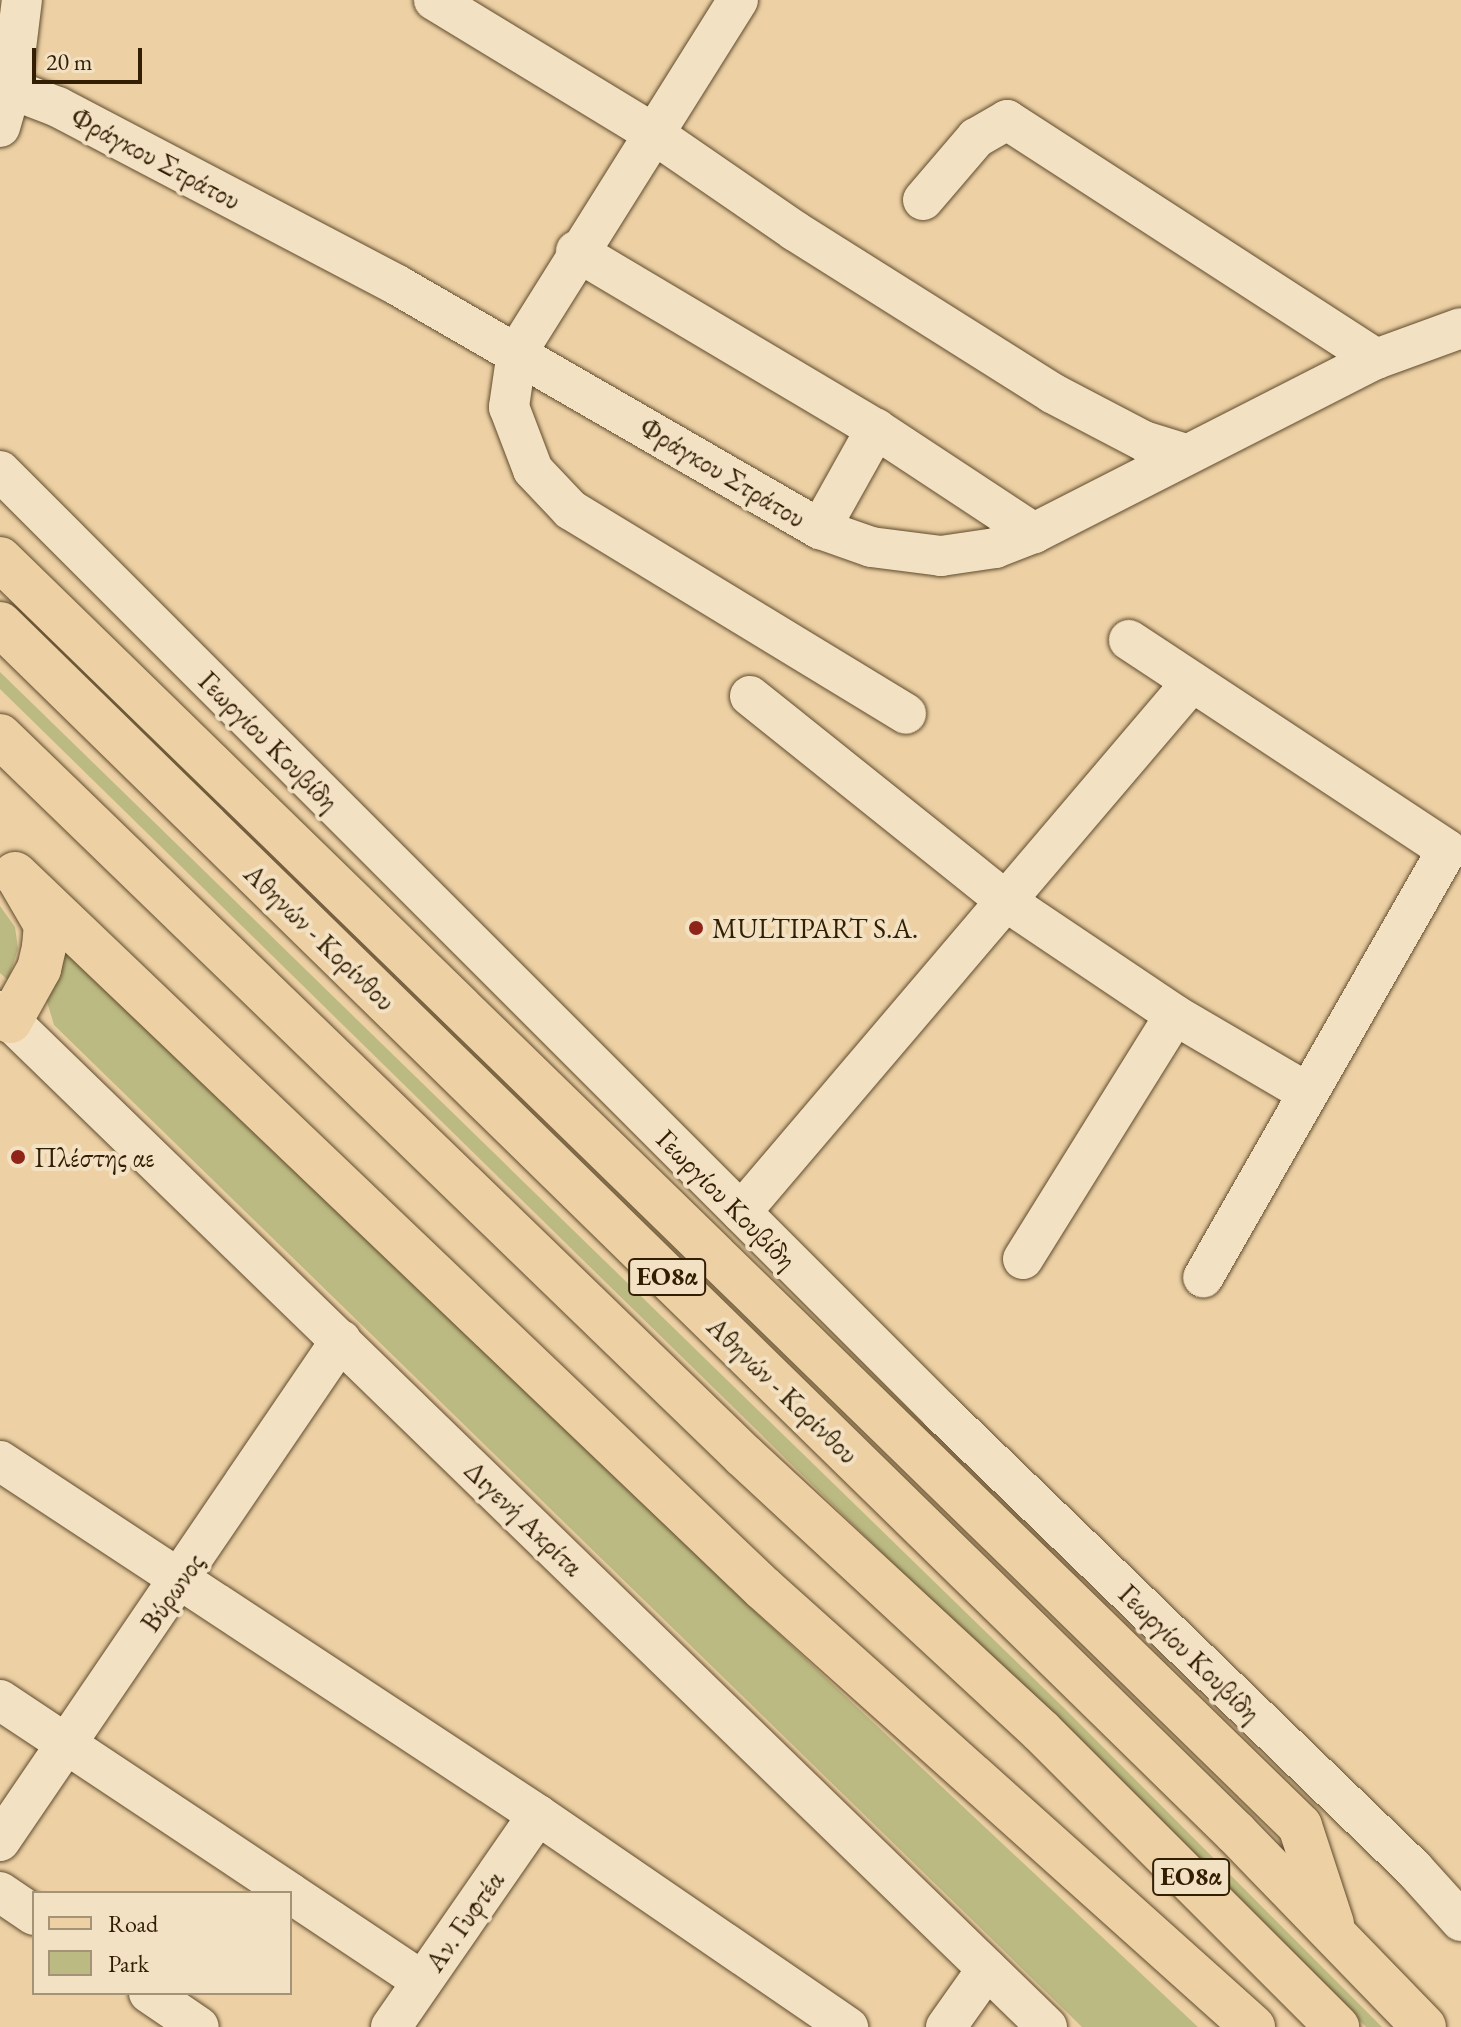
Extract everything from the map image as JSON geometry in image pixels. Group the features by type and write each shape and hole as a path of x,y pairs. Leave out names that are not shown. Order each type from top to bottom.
{"main road":[{"path":"0,559 1300,1826 1334,1930"},
{"name":"Αθηνών - Κορίνθου","path":"0,624 1334,1930 1424,2027"},
{"name":"ΕΟ8α","path":"0,736 744,1456 1041,1731 1337,2027"},
{"path":"5,1016 39,969 46,925 8,866"},
{"path":"8,866 763,1588 1253,2027"}],"street":[{"path":"0,127 11,89 22,0"},
{"path":"434,0 651,132 795,231 1052,393 1144,441 1186,454"},
{"path":"738,0 576,251 517,352 509,407 533,470 571,510 906,714"},
{"name":"Φράγκου Στράτου","path":"11,89 58,107 517,352 820,529 871,547 941,556 995,548 1034,533 1376,359 1461,328"},
{"path":"923,200 976,138 1007,120 1376,359"},
{"path":"576,251 876,429 1034,533"},
{"path":"820,529 876,429"},
{"name":"Γεωργίου Κουβίδη","path":"0,471 741,1212 1414,1869 1461,1921"},
{"path":"1129,640 1447,850 1203,1277"},
{"path":"741,1212 1192,682"},
{"path":"750,696 1007,902 1175,1015 1308,1093"},
{"path":"1023,1259 1175,1015"},
{"name":"Διγενή Ακρίτα","path":"5,1016 1047,2027"},
{"name":"Βύρωνος","path":"0,1841 182,1579 341,1340"},
{"path":"0,1461 538,1815 848,2027"},
{"path":"0,1700 287,1891"},
{"name":"Αν. Γυφτέα","path":"391,2027 538,1815"},
{"path":"0,1892 32,1914"},
{"path":"292,1894 422,1981"},
{"path":"946,2027 987,1969"},
{"path":"152,1995 199,2027"}],"green space":[{"path":"0,672 1064,1708 1382,2027 1366,2027 0,689"},
{"path":"0,906 15,927 18,949 8,980 0,973"},
{"path":"59,938 151,1021 747,1604 1198,2027 1082,2027 54,1025 45,995"}],"place":[{"name":"MULTIPART S.A.","path":"696,928"},
{"name":"Πλέστης αε","path":"18,1157"}]}
